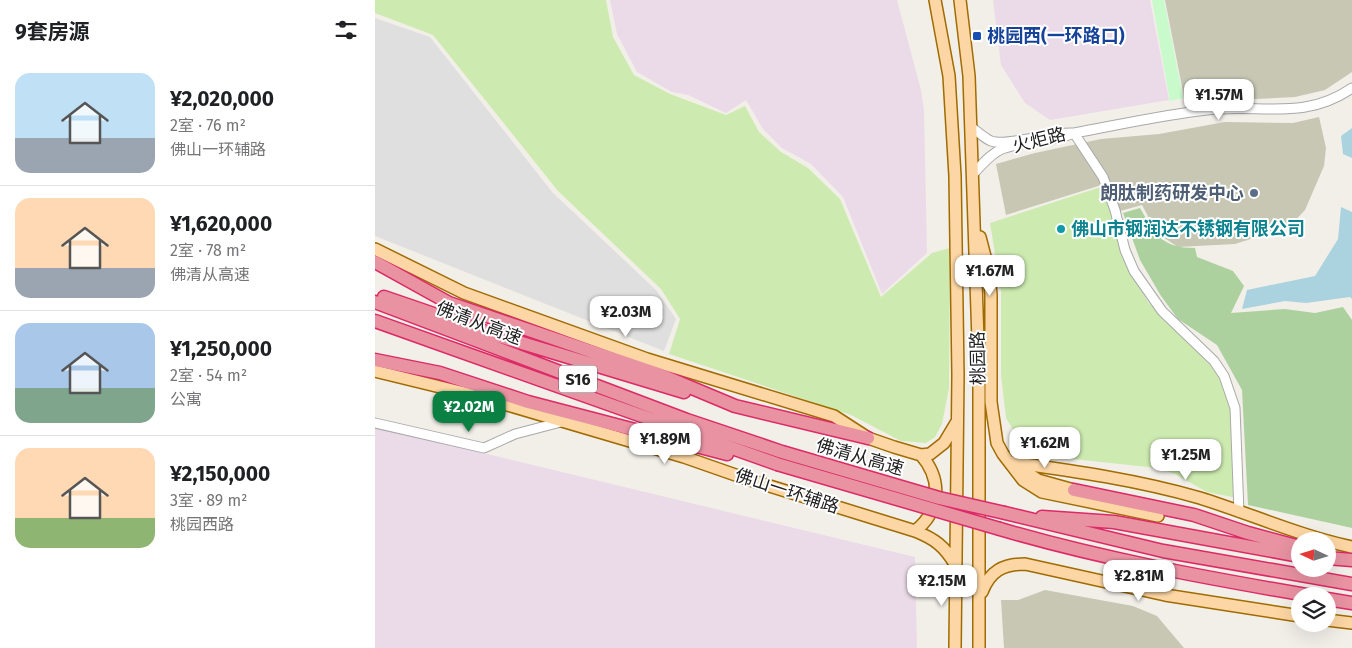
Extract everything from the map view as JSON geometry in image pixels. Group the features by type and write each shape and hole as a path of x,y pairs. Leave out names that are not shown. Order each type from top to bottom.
{"highway":[{"path":"375,262 449,303 661,375 735,406"},
{"path":"375,294 511,340 635,378 735,406 868,438"},
{"name":"佛清从高速","path":"375,302 687,420 779,458 1046,542 1158,568 1291,592"},
{"name":"佛清从高速","path":"375,321 764,460 779,458 1163,551 1352,584"},
{"path":"375,360 440,372 528,402 715,452 764,460"},
{"path":"1074,490 1194,515 1291,545"},
{"path":"1005,514 1114,522 1291,554"},
{"path":"1158,516 1248,533"},
{"path":"1336,554 1351,555"},
{"path":"1336,557 1351,555"},
{"path":"1336,600 1352,603"}],"main road":[{"name":"桃园路","path":"935,0 949,76 955,176 957,422 955,648"},
{"name":"桃园路","path":"960,0 969,76 979,370 979,648"},
{"path":"974,216 989,272 991,402 997,443 1023,480 1042,492 1158,516"},
{"path":"375,249 464,293 647,359 834,416 868,438 921,455 930,454 939,448 957,422"},
{"name":"佛山一环辅路","path":"375,371 477,396 684,457 747,479 915,531 936,539 945,548 956,566"},
{"path":"915,531 928,518 937,492 930,464 921,455"},
{"path":"1010,462 1105,476 1200,498 1351,555"},
{"path":"1010,462 1037,480 1074,490"},
{"path":"980,596 986,581 1002,567 1025,564 1165,595 1291,615"},
{"path":"1336,621 1352,623"}],"street":[{"path":"1239,512 1235,408 1224,376 1214,361 1162,311 1134,271 1125,250 1115,210 1103,177 1074,133 1209,109 1283,111 1317,104 1352,88"},
{"name":"火炬路","path":"971,127 991,141 1003,142 1060,132 1074,133"},
{"name":"火炬路","path":"973,174 992,154 1003,149 1061,139 1074,133"},
{"path":"375,423 484,448 515,434 561,422"}],"shaded area":[{"path":"610,0 897,0 921,90 924,110 927,253 882,294 843,197 811,164 782,148 763,129 746,100 726,113 688,95 672,92 637,72 617,34"},
{"path":"993,0 1150,0 1169,100 1050,120 1025,103 1001,65"},
{"path":"1165,0 1352,0 1352,72 1325,90 1295,97 1255,99 1219,95 1184,97"},
{"path":"375,18 430,37 553,193 656,290 676,319 664,351 375,236"},
{"path":"1319,117 1326,148 1324,166 1305,210 1289,227 1235,244 1178,247 1157,233 1142,205 1120,211 1111,182 1006,215 996,164 1035,153 1101,139 1159,134 1225,122 1293,123"},
{"path":"375,427 915,557 917,648 375,648"},
{"path":"1045,590 1133,606 1157,616 1184,648 1004,648 1001,600 1018,600"}],"green space":[{"path":"375,0 606,0 613,37 634,75 670,94 726,115 745,106 759,132 781,152 808,168 840,199 881,297 932,253 950,248 949,388 942,424 935,437 926,443 901,441 851,415 669,354 680,319 661,289 558,191 433,35 375,13"},
{"path":"1152,0 1164,0 1183,98 1170,101"},
{"path":"1104,186 1137,283 1148,302 1220,375 1233,409 1237,498 1207,492 1175,474 1157,468 1045,456 1021,443 1006,418 1001,375 1001,291 990,223"},
{"path":"1140,208 1161,238 1175,246 1195,248 1197,257 1233,271 1244,286 1231,313 1285,309 1315,313 1343,307 1352,320 1352,528 1248,505 1242,390 1217,345 1178,319 1161,296 1140,260 1123,213"}],"water":[{"path":"1352,128 1352,158 1343,154 1341,136"},
{"path":"1341,207 1352,212 1352,299 1350,297 1306,303 1285,301 1242,309 1247,290 1315,276 1338,239"}],"place":[{"name":"桃园西(一环路口)","path":"977,36"},
{"name":"朗肽制药研发中心","path":"1254,193"},
{"name":"佛山市钢润达不锈钢有限公司","path":"1061,229"}]}
